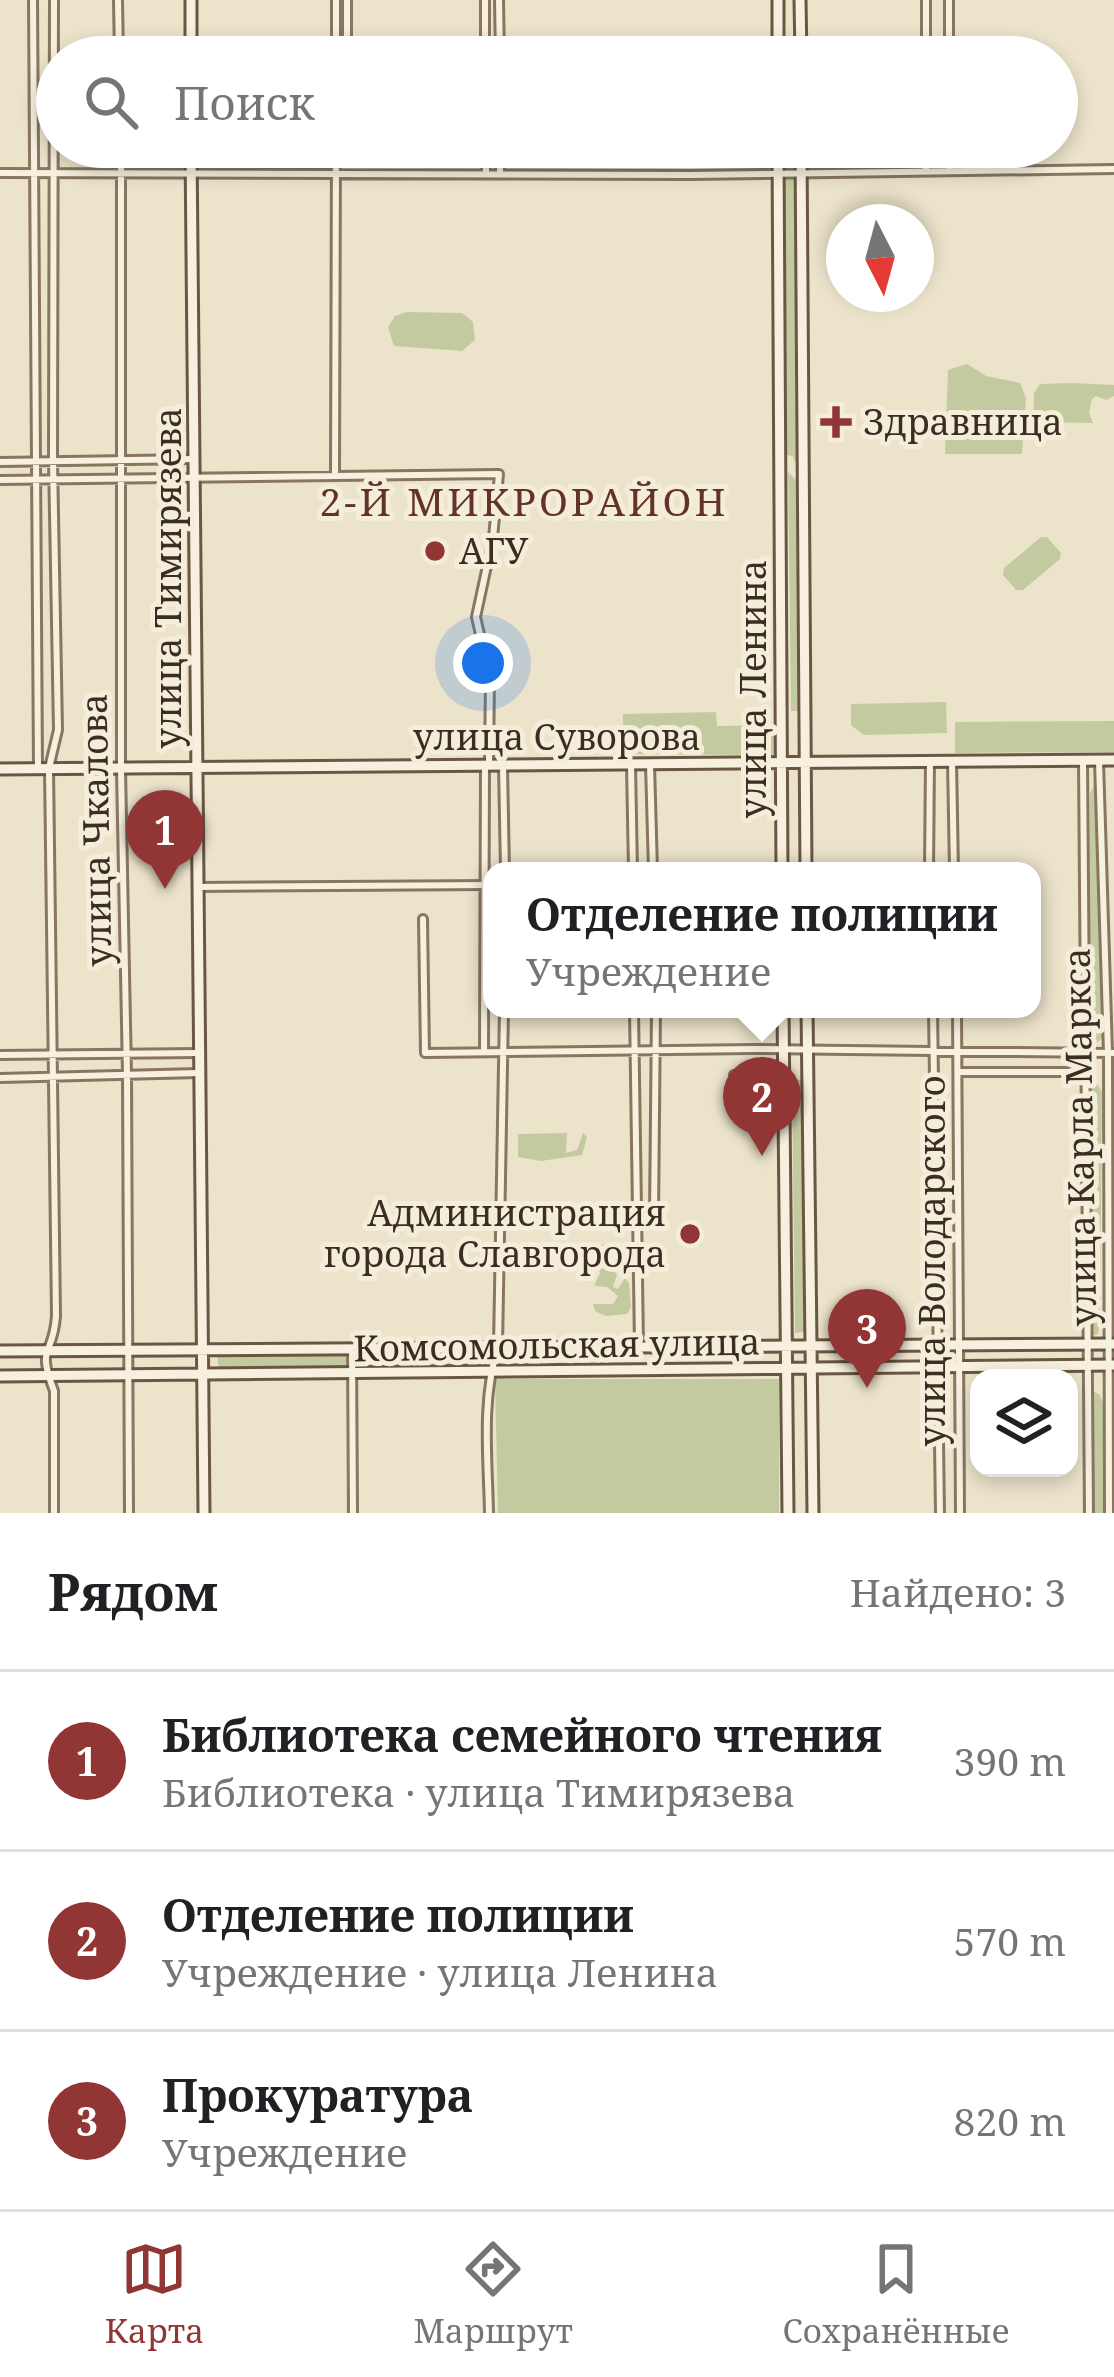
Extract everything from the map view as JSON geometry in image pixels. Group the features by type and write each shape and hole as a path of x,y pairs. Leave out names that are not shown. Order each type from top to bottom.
{"street":[{"path":"33,0 33,461 56,1316 45,1351 45,1375 54,1391 54,1513"},
{"path":"54,0 54,36"},
{"path":"118,0 119,36"},
{"path":"191,0 191,36"},
{"path":"336,0 336,36"},
{"path":"347,0 347,36"},
{"path":"485,0 485,36"},
{"path":"500,0 500,36"},
{"path":"778,0 778,36"},
{"path":"800,0 801,36"},
{"path":"926,0 926,36"},
{"path":"949,0 950,36"},
{"path":"44,768 58,730 53,479 56,168"},
{"name":"улица Чкалова","path":"121,168 128,1513"},
{"name":"улица Тимирязева","path":"191,168 204,1513"},
{"path":"335,476 336,168"},
{"path":"486,168 486,174"},
{"path":"500,168 500,174"},
{"name":"улица Ленина","path":"778,168 782,862"},
{"name":"улица Ленина","path":"801,168 806,862"},
{"path":"0,173 801,174 1114,169"},
{"path":"0,462 195,459"},
{"path":"779,472 803,467"},
{"path":"0,480 500,474 493,538 476,617 490,678 489,862"},
{"path":"929,862 930,760"},
{"path":"952,760 954,862"},
{"name":"улица Карла Маркса","path":"1083,760 1089,1513"},
{"name":"улица Карла Маркса","path":"1100,760 1111,1053 1109,1513"},
{"name":"улица Суворова","path":"0,769 1114,760"},
{"path":"650,764 653,862"},
{"path":"632,765 633,862"},
{"path":"503,766 505,862"},
{"path":"198,887 483,885"},
{"path":"423,920 425,1052 1111,1053"},
{"path":"484,1052 485,1018"},
{"path":"489,1513 490,1373 498,1347 504,1018"},
{"path":"634,1018 639,1345"},
{"path":"638,1224 654,1218 656,1018"},
{"path":"783,1018 788,1513"},
{"path":"807,1018 813,1513"},
{"name":"улица Володарского","path":"933,1018 940,1513"},
{"name":"улица Володарского","path":"957,1018 960,1513"},
{"path":"0,1055 199,1053"},
{"path":"958,1072 1086,1072"},
{"path":"0,1078 199,1073"},
{"path":"734,1075 744,1084 758,1083 769,1075"},
{"name":"Комсомольская улица","path":"0,1351 1112,1344"},
{"path":"352,1349 353,1513"},
{"name":"Комсомольская улица","path":"0,1376 1112,1365"}],"green space":[{"path":"796,179 800,461 787,455 785,180"},
{"path":"462,313 473,322 475,340 462,351 394,346 388,327 395,316"},
{"path":"967,364 986,376 1020,383 1026,398 1022,454 945,454 948,370"},
{"path":"1040,384 1114,385 1114,396 1092,399 1093,423 1033,422 1034,393"},
{"path":"788,472 797,481 802,711 791,711"},
{"path":"1047,537 1061,553 1060,559 1023,590 1016,590 1003,575 1004,568"},
{"path":"946,702 947,733 864,735 851,725 851,704"},
{"path":"716,712 717,726 775,725 776,755 623,754 623,714"},
{"path":"1114,721 1114,752 955,753 955,722"},
{"path":"1096,782 1100,793 1103,1037 1096,1044 1089,1033 1090,793"},
{"path":"1090,1072 1102,1092 1100,1324 1093,1336 1088,1331"},
{"path":"792,1080 801,1080 804,1332 795,1333"},
{"path":"567,1133 566,1153 577,1150 583,1133 587,1137 582,1155 541,1161 518,1157 518,1134"},
{"path":"597,1244 627,1246 623,1263 613,1269 617,1275 613,1287 618,1289 625,1278 629,1283 627,1314 606,1316 595,1311 593,1304 613,1304 618,1296 607,1287 594,1286 600,1273 593,1249"},
{"path":"346,1353 346,1370 219,1371 217,1355"},
{"path":"481,1353 481,1368 359,1369 359,1354"},
{"path":"495,1379 779,1379 779,1513 498,1513"},
{"path":"1089,1389 1100,1395 1104,1406 1104,1513 1092,1513"}],"place":[{"name":"Здравница","path":"836,422"},
{"name":"АГУ","path":"435,551"},
{"name":"Библиотека семейного чтения","path":"165,889"},
{"name":"Отделение полиции","path":"762,1156"},
{"name":"Администрация города Славгорода","path":"690,1234"},
{"name":"Прокуратура","path":"867,1388"}],"district":[{"name":"2-Й МИКРОРАЙОН","path":"524,502"}]}
